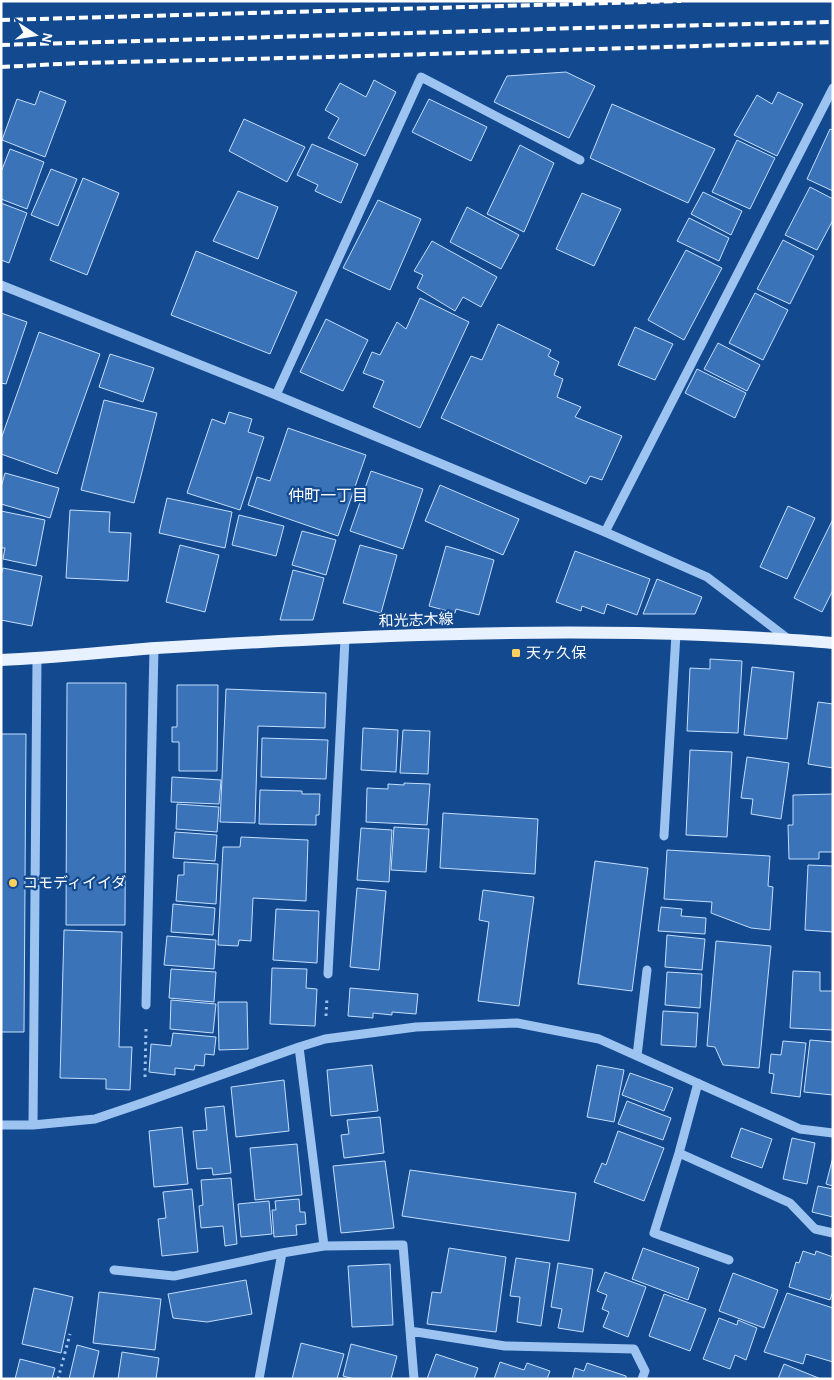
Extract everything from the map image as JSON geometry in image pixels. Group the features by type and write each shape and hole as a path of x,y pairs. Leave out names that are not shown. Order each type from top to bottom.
{"main road":[{"name":"和光志木線","path":"1,660 37,659 154,648 508,632 676,634 786,638 833,643"}],"street":[{"path":"276,394 421,76 580,160"},
{"path":"605,532 833,88"},
{"path":"1,285 276,394 605,532 707,577 786,638"},
{"path":"664,836 676,634"},
{"path":"328,974 345,638"},
{"path":"146,1005 154,648"},
{"path":"33,1125 37,659"},
{"path":"637,1056 647,970"},
{"path":"1,1125 33,1125 95,1119 299,1047 325,1040 416,1027 517,1024 599,1039 800,1129 833,1133"},
{"path":"299,1047 324,1246"},
{"path":"698,1083 654,1233 729,1260"},
{"path":"679,1153 790,1203 815,1228 833,1233"},
{"path":"114,1270 174,1276 324,1246 403,1245 414,1379"},
{"path":"259,1379 282,1253"},
{"path":"410,1331 505,1346 634,1349 645,1370 642,1379"}],"path":[{"path":"325,1040 328,974"},
{"path":"145,1102 146,1005"},
{"path":"58,1379 70,1334"}],"building":[{"path":"566,72 595,86 569,138 494,102 507,76"},
{"path":"374,80 396,92 365,156 328,138 339,118 325,110 340,83 366,97"},
{"path":"40,91 66,101 45,157 2,140 17,99 35,105"},
{"path":"778,92 803,104 777,156 734,135 757,95 772,104"},
{"path":"429,99 487,127 471,161 412,132"},
{"path":"612,104 715,149 688,203 590,158"},
{"path":"244,119 305,147 287,182 229,151"},
{"path":"830,129 833,130 833,191 807,179"},
{"path":"737,140 775,158 750,209 712,192"},
{"path":"312,144 358,164 341,203 315,191 318,185 297,175"},
{"path":"520,145 554,163 524,232 487,214"},
{"path":"10,149 44,162 27,209 1,199 1,172"},
{"path":"51,169 77,179 58,226 31,215"},
{"path":"83,178 119,193 87,275 50,260"},
{"path":"810,187 833,199 833,220 817,250 785,235"},
{"path":"238,191 278,207 258,259 213,241"},
{"path":"703,192 742,211 731,235 691,214"},
{"path":"582,193 621,209 594,266 556,249"},
{"path":"378,200 421,219 390,290 343,268"},
{"path":"1,203 27,213 9,263 1,260"},
{"path":"467,207 519,235 501,269 450,242"},
{"path":"689,218 729,238 719,261 677,241"},
{"path":"783,240 814,256 790,304 757,289"},
{"path":"432,241 497,277 481,307 463,297 455,311 417,288 423,275 414,271"},
{"path":"686,250 722,268 684,340 648,320"},
{"path":"196,251 297,292 270,354 171,315"},
{"path":"755,293 788,310 763,360 729,343"},
{"path":"420,298 469,322 420,428 373,407 384,381 363,373 372,352 380,355 397,322 406,329"},
{"path":"1,313 27,322 6,384 1,383"},
{"path":"326,319 368,340 343,391 300,372"},
{"path":"498,324 551,350 548,356 559,362 554,375 563,379 557,397 581,407 575,417 622,436 602,480 590,476 586,484 441,418 471,356 482,360"},
{"path":"635,327 673,344 655,380 618,365"},
{"path":"39,332 100,354 57,474 1,454 1,439"},
{"path":"718,343 760,365 747,391 704,369"},
{"path":"110,354 154,368 143,402 99,387"},
{"path":"697,369 746,393 735,418 685,393"},
{"path":"104,400 157,413 134,503 81,490"},
{"path":"229,412 252,419 248,432 264,437 240,510 187,493 212,419 225,424"},
{"path":"288,428 366,455 338,536 248,505 257,477 270,481"},
{"path":"371,471 423,489 403,549 350,531"},
{"path":"5,473 59,488 50,518 1,504 1,487"},
{"path":"440,485 519,519 503,555 425,521"},
{"path":"167,498 232,512 225,548 159,533"},
{"path":"788,506 815,518 787,579 760,567"},
{"path":"70,510 110,512 109,532 131,533 128,581 66,578"},
{"path":"1,511 45,520 36,566 3,559 5,548 1,548"},
{"path":"239,515 284,526 276,556 232,545"},
{"path":"833,519 833,590 822,612 794,598"},
{"path":"302,531 336,540 326,575 292,565"},
{"path":"180,545 219,555 205,612 166,602"},
{"path":"360,545 397,555 381,613 343,603"},
{"path":"446,546 494,560 479,615 456,609 455,613 429,606"},
{"path":"575,551 650,579 637,615 607,604 604,614 582,606 581,611 556,602"},
{"path":"3,568 42,576 32,626 1,620 1,575"},
{"path":"293,570 324,578 313,620 280,620"},
{"path":"657,579 702,597 695,614 643,614"},
{"path":"710,659 742,661 738,733 687,731 690,668 710,669"},
{"path":"752,667 794,672 787,739 744,735"},
{"path":"67,683 126,683 125,925 66,925"},
{"path":"177,685 218,685 217,771 179,771 179,742 172,742 172,727 177,727"},
{"path":"226,689 326,693 325,728 258,726 255,823 220,822"},
{"path":"818,702 833,704 833,768 808,764"},
{"path":"363,728 398,730 396,772 361,770"},
{"path":"403,730 430,731 428,774 400,773"},
{"name":"コモディイイダ","path":"1,734 26,734 24,1032 1,1032"},
{"path":"262,738 328,740 326,779 261,777"},
{"path":"690,750 732,752 727,837 686,835"},
{"path":"747,757 789,763 781,819 751,814 753,799 741,798"},
{"path":"172,777 221,780 219,804 171,802"},
{"path":"404,783 430,784 427,825 366,822 367,788 388,789 388,784 404,785"},
{"path":"260,790 302,791 302,794 320,794 319,815 316,815 316,825 259,824"},
{"path":"833,794 833,852 819,852 819,859 789,859 788,825 793,825 793,795"},
{"path":"177,804 219,807 217,832 176,829"},
{"path":"443,813 538,819 535,874 440,868"},
{"path":"394,827 429,829 426,872 391,870"},
{"path":"361,828 392,830 389,882 357,880"},
{"path":"175,832 217,835 215,861 173,858"},
{"path":"241,837 308,840 306,901 253,898 251,941 239,940 238,946 218,945 223,847 240,847"},
{"path":"667,850 770,856 768,886 773,887 770,930 751,928 711,913 712,902 664,899"},
{"path":"595,861 648,868 632,991 578,984"},
{"path":"184,862 218,864 216,904 176,901 178,875 184,875"},
{"path":"808,865 833,866 833,932 805,930"},
{"path":"357,888 386,891 379,970 350,967"},
{"path":"483,890 534,897 519,1006 478,1001 489,922 479,920"},
{"path":"173,904 215,908 213,935 171,932"},
{"path":"661,907 682,909 681,916 706,918 705,934 658,931"},
{"path":"276,909 319,911 317,963 273,960"},
{"path":"64,930 122,932 119,1047 132,1047 130,1090 106,1089 106,1079 60,1078"},
{"path":"667,935 705,939 702,970 665,967"},
{"path":"167,936 216,940 214,969 164,965"},
{"path":"716,941 771,946 759,1068 723,1065 715,1047 707,1046"},
{"path":"272,968 307,969 306,988 317,989 315,1026 270,1024"},
{"path":"171,969 216,972 214,1002 169,998"},
{"path":"793,971 820,972 820,991 833,991 833,1030 790,1028"},
{"path":"667,972 702,974 700,1008 665,1005"},
{"path":"350,988 418,994 416,1014 392,1012 392,1015 373,1013 373,1018 348,1016"},
{"path":"171,1000 216,1004 213,1033 170,1029"},
{"path":"218,1002 247,1002 248,1049 219,1050"},
{"path":"663,1011 698,1013 696,1047 661,1045"},
{"path":"173,1033 216,1037 214,1055 205,1054 204,1066 195,1065 194,1070 175,1068 175,1075 149,1072 151,1044 171,1046"},
{"path":"810,1040 833,1042 833,1095 804,1092"},
{"path":"783,1041 806,1043 800,1097 771,1093 774,1074 769,1073 771,1054 781,1055"},
{"path":"372,1065 378,1111 331,1116 327,1070"},
{"path":"597,1065 624,1070 614,1122 587,1117"},
{"path":"630,1073 673,1088 664,1111 622,1095"},
{"path":"284,1080 289,1131 236,1137 231,1087"},
{"path":"627,1101 671,1118 663,1140 618,1124"},
{"path":"224,1106 231,1173 213,1175 212,1168 197,1169 193,1131 207,1130 205,1108"},
{"path":"380,1117 384,1153 344,1158 341,1135 349,1134 347,1120"},
{"path":"182,1127 188,1184 154,1187 149,1131"},
{"path":"741,1128 772,1139 762,1168 731,1157"},
{"path":"618,1131 664,1148 644,1201 594,1182 602,1163 606,1165"},
{"path":"792,1138 815,1143 807,1184 783,1179"},
{"path":"297,1144 302,1195 255,1200 250,1148"},
{"path":"833,1157 833,1186 826,1184"},
{"path":"385,1161 394,1228 341,1233 333,1166"},
{"path":"410,1170 576,1193 569,1241 402,1216"},
{"path":"231,1178 237,1244 225,1246 223,1226 201,1228 199,1206 203,1205 201,1180"},
{"path":"818,1186 833,1189 833,1217 812,1212"},
{"path":"192,1189 198,1252 162,1256 158,1219 166,1218 163,1192"},
{"path":"299,1199 300,1212 305,1212 306,1224 296,1225 297,1235 274,1237 272,1210 276,1210 275,1201"},
{"path":"269,1201 272,1234 241,1237 238,1204"},
{"path":"449,1248 506,1257 496,1332 427,1324 432,1292 441,1293"},
{"path":"643,1248 699,1268 688,1300 632,1279"},
{"path":"803,1251 815,1255 816,1251 833,1257 833,1291 830,1300 789,1287 796,1262 799,1263"},
{"path":"516,1258 550,1263 541,1326 517,1322 520,1297 510,1296"},
{"path":"558,1263 593,1269 583,1332 558,1328 562,1309 551,1307"},
{"path":"390,1264 393,1325 352,1327 348,1266"},
{"path":"605,1272 646,1287 628,1337 603,1327 609,1312 602,1309 607,1295 597,1291"},
{"path":"733,1273 778,1290 764,1328 719,1311"},
{"path":"246,1280 252,1314 207,1322 173,1318 168,1294"},
{"path":"34,1288 73,1297 61,1353 22,1344"},
{"path":"99,1292 161,1299 155,1350 93,1343"},
{"path":"787,1293 833,1308 833,1362 806,1354 803,1364 764,1352"},
{"path":"664,1294 706,1309 690,1351 649,1336"},
{"path":"719,1318 737,1325 738,1320 757,1328 746,1360 735,1355 730,1369 703,1359"},
{"path":"301,1343 344,1354 337,1379 292,1379"},
{"path":"351,1344 397,1356 391,1379 354,1379 343,1376"},
{"path":"77,1345 99,1351 93,1379 69,1379"},
{"path":"122,1352 159,1358 156,1379 118,1379"},
{"path":"436,1354 478,1368 474,1379 427,1379"},
{"path":"20,1359 55,1368 52,1379 15,1379"},
{"path":"500,1362 524,1370 527,1363 550,1371 547,1379 494,1379"},
{"path":"587,1363 626,1376 626,1379 572,1379 575,1368 584,1371"},
{"path":"784,1364 821,1379 778,1379"}],"railway":[{"path":"1,20 681,1"},
{"path":"1,45 833,22"},
{"path":"1,67 80,63 833,42"}],"place":[{"name":"天ヶ久保","path":"516,653"},
{"name":"コモディイイダ","path":"13,883"}],"district":[{"name":"仲町一丁目","path":"328,495"}]}
